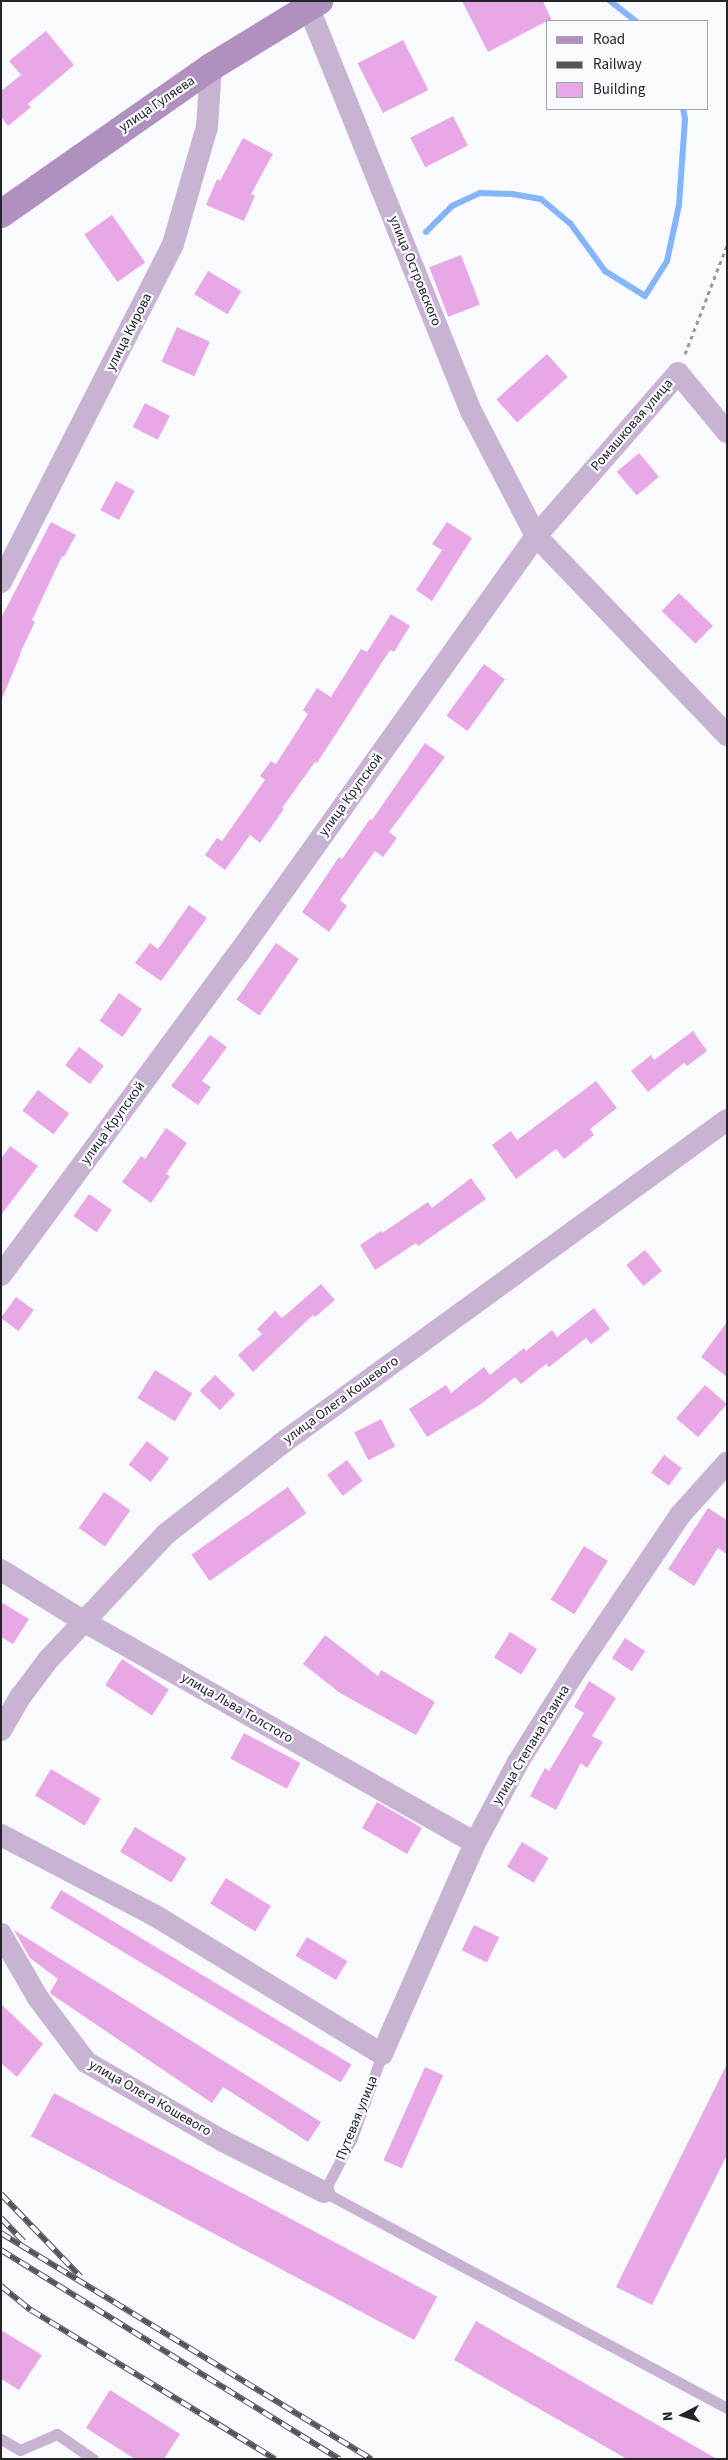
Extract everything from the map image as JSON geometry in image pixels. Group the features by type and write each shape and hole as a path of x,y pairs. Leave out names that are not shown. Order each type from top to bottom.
{"main road":[{"name":"улица Гуляева","path":"1,214 211,67 311,3"}],"street":[{"name":"улица Островского","path":"311,3 472,413 536,536"},
{"name":"улица Кирова","path":"1,582 173,244 207,127 211,67"},
{"name":"Ромашковая улица","path":"536,536 678,373 727,432"},
{"path":"536,536 727,734"},
{"name":"улица Крупской","path":"1,1275 238,954 536,536"},
{"name":"улица Олега Кошевого","path":"1,1730 21,1696 83,1621 166,1534 281,1444 727,1120"},
{"name":"улица Степана Разина","path":"382,2054 475,1843 518,1762 579,1665 681,1514 727,1463"},
{"name":"улица Льва Толстого","path":"1,1570 83,1621 475,1843"},
{"path":"1,1835 154,1915 382,2054"},
{"name":"улица Олега Кошевого","path":"1,1934 38,1998 86,2062 223,2140 324,2192"}],"lane":[{"name":"Путевая улица","path":"324,2192 352,2138 382,2054"},
{"path":"324,2192 727,2408"},
{"path":"1,2439 20,2450 57,2434 93,2459"}],"path":[{"path":"678,373 727,245"}],"building":[{"path":"462,1 543,1 552,20 546,20 488,52"},
{"path":"46,31 74,65 28,104 31,107 8,126 1,117 1,91 21,75 9,61"},
{"path":"403,40 428,90 383,113 358,63"},
{"path":"453,116 468,145 425,167 410,138"},
{"path":"243,138 273,154 251,194 255,196 244,221 206,205 217,179 220,181"},
{"path":"112,215 145,263 117,282 84,235"},
{"path":"461,255 480,304 448,317 429,267"},
{"path":"208,271 241,291 228,314 194,294"},
{"path":"177,327 210,342 194,376 162,362"},
{"path":"547,354 568,377 517,423 496,400"},
{"path":"145,403 170,416 158,440 133,427"},
{"path":"639,453 659,477 637,495 617,472"},
{"path":"116,481 135,491 119,520 101,510"},
{"path":"51,522 76,535 64,557 62,556 32,620 35,622 20,653 1,701 1,618"},
{"path":"447,522 472,538 432,601 416,590 442,550 432,544"},
{"path":"679,593 713,626 695,644 662,611"},
{"path":"391,614 410,626 394,652 390,650 317,763 315,762 282,808 284,809 260,843 250,835 225,870 205,855 217,838 222,841 265,780 260,776 271,761 276,764 308,714 303,710 317,688 331,697 361,649 367,652"},
{"path":"484,664 505,679 467,731 446,716"},
{"path":"425,743 445,757 389,832 397,838 383,857 375,851 340,900 347,906 329,932 302,912 339,857 342,859 370,819 372,820"},
{"path":"189,905 207,918 161,981 135,963 150,943 158,949"},
{"path":"276,943 299,959 259,1016 236,1000"},
{"path":"119,993 142,1009 122,1037 99,1021"},
{"path":"693,1031 707,1051 687,1066 684,1063 648,1092 631,1071 651,1055 654,1060"},
{"path":"210,1035 227,1047 202,1081 211,1087 198,1105 171,1086"},
{"path":"79,1047 104,1066 90,1084 65,1065"},
{"path":"596,1081 617,1108 590,1129 594,1135 564,1159 556,1149 516,1179 492,1145 511,1131 517,1140"},
{"path":"38,1090 69,1113 53,1134 22,1111"},
{"path":"166,1128 187,1143 166,1174 170,1176 151,1203 122,1182 141,1156 145,1159"},
{"path":"10,1146 38,1166 1,1215 1,1159"},
{"path":"471,1178 486,1199 418,1246 416,1243 375,1270 360,1245 381,1231 382,1233 428,1202 432,1208"},
{"path":"89,1194 112,1210 96,1232 74,1216"},
{"path":"645,1250 662,1271 643,1286 626,1265"},
{"path":"321,1284 335,1300 315,1317 313,1315 253,1372 238,1355 262,1334 257,1329 275,1311 282,1318"},
{"path":"16,1297 34,1310 19,1331 1,1318"},
{"path":"594,1308 610,1329 591,1344 586,1338 549,1367 546,1364 521,1384 515,1377 481,1404 427,1437 409,1409 446,1385 451,1393 484,1367 490,1375 524,1348 526,1351 552,1330 557,1337"},
{"path":"727,1322 727,1377 701,1357"},
{"path":"155,1370 192,1393 175,1421 138,1398"},
{"path":"215,1375 235,1394 220,1410 200,1391"},
{"path":"705,1385 727,1404 698,1437 676,1418"},
{"path":"381,1419 395,1447 368,1460 354,1433"},
{"path":"147,1441 169,1458 151,1482 129,1465"},
{"path":"664,1455 682,1468 669,1486 651,1473"},
{"path":"347,1460 363,1481 343,1496 327,1475"},
{"path":"288,1487 306,1513 210,1581 191,1555"},
{"path":"104,1492 130,1510 105,1546 79,1528"},
{"path":"708,1508 727,1520 727,1554 718,1548 694,1586 668,1569"},
{"path":"584,1546 608,1561 574,1614 551,1599"},
{"path":"1,1602 29,1619 13,1644 1,1637"},
{"path":"510,1632 537,1649 521,1674 494,1657"},
{"path":"325,1635 378,1676 381,1670 435,1702 416,1735 340,1693 303,1664"},
{"path":"625,1638 645,1651 632,1671 612,1658"},
{"path":"122,1659 169,1689 152,1715 105,1685"},
{"path":"589,1681 616,1698 592,1736 603,1742 587,1768 581,1763 556,1810 530,1796 545,1768 549,1771 584,1713 574,1707"},
{"path":"244,1733 301,1763 287,1789 230,1759"},
{"path":"51,1769 101,1799 85,1825 35,1796"},
{"path":"377,1802 422,1828 407,1854 362,1828"},
{"path":"135,1827 186,1858 171,1883 120,1852"},
{"path":"522,1842 549,1858 534,1883 507,1867"},
{"path":"226,1878 271,1906 255,1932 210,1903"},
{"path":"61,1890 352,2065 341,2083 50,1908"},
{"path":"474,1925 499,1937 487,1962 462,1950"},
{"path":"14,1930 321,2122 308,2142 223,2087 212,2103 51,1994 50,1992 58,1979 30,1958"},
{"path":"307,1937 347,1961 336,1980 296,1956"},
{"path":"1,2004 43,2044 17,2077 1,2063"},
{"path":"727,2064 727,2155 652,2305 616,2287"},
{"path":"425,2067 443,2075 402,2168 384,2160"},
{"path":"54,2093 437,2297 414,2340 31,2136"},
{"path":"476,2321 717,2459 627,2459 454,2360"},
{"path":"1,2330 42,2355 19,2390 1,2379"},
{"path":"110,2390 180,2434 164,2459 135,2459 86,2428"}],"waterway":[{"path":"610,1 635,20"},
{"path":"426,232 452,206 480,193 512,194 541,199 570,223 605,271 645,296 667,261 679,205 685,119 683,110"}],"railway":[{"path":"1,2194 81,2277"},
{"path":"1,2218 24,2242"},
{"path":"1,2233 371,2459"},
{"path":"1,2250 340,2459"},
{"path":"1,2286 31,2310 275,2459"}]}
